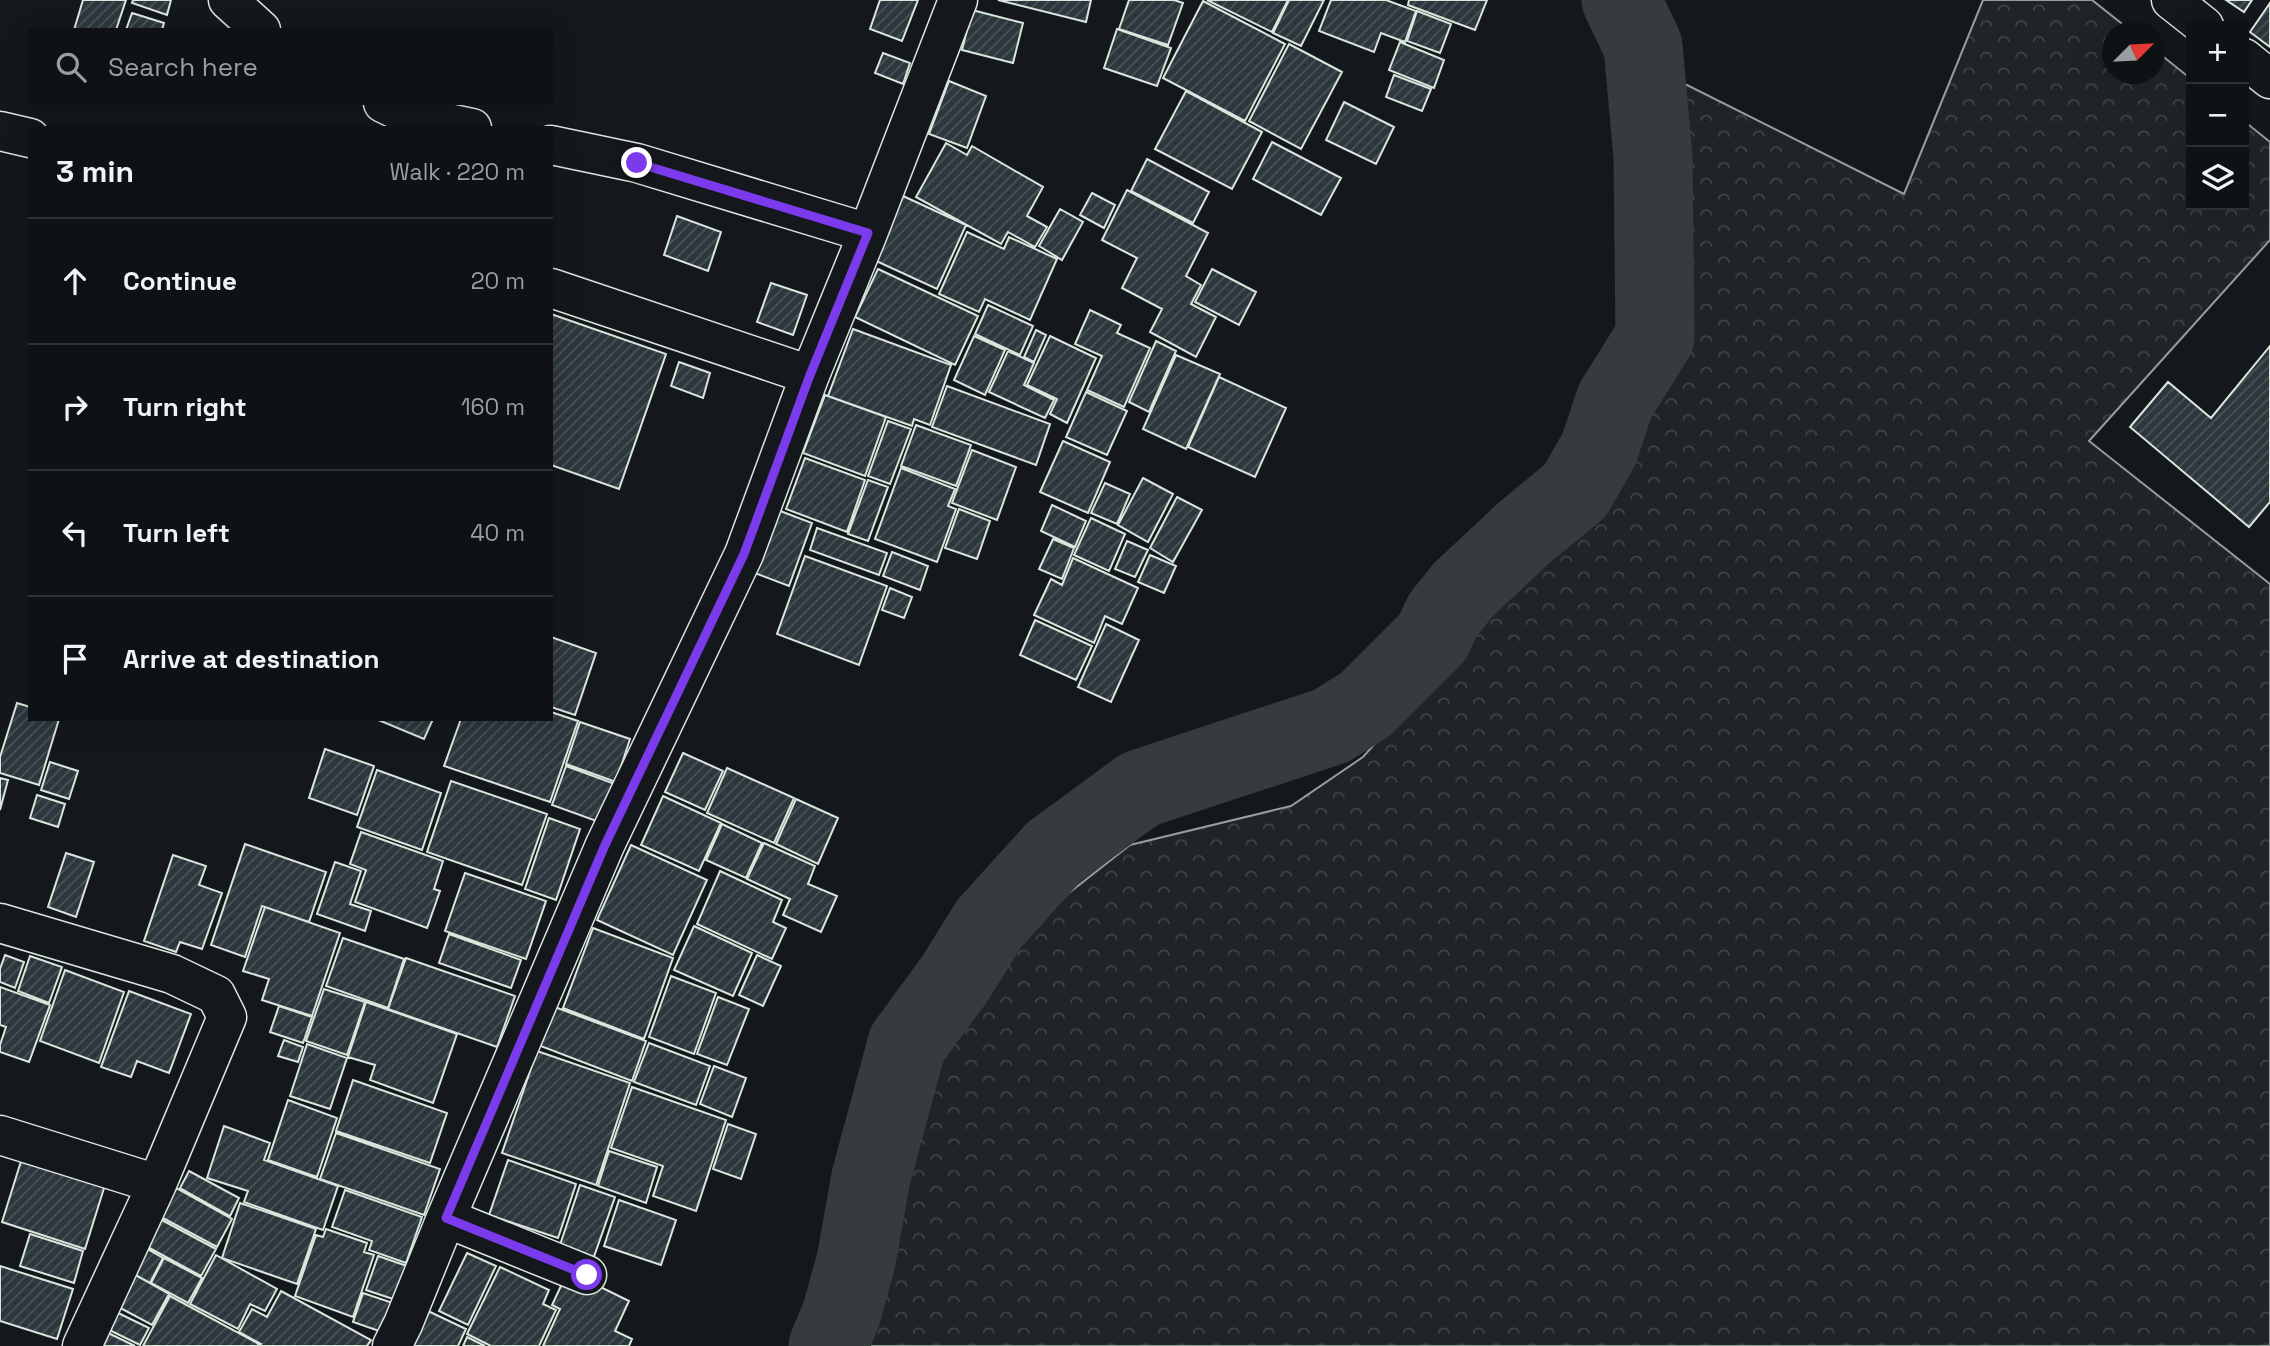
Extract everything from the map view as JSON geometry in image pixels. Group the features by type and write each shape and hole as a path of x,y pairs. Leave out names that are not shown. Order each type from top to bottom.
{"street":[{"path":"228,0 259,28"},
{"path":"392,1346 605,845 744,554 810,375 958,0"},
{"path":"2171,0 2198,21"},
{"path":"2249,62 2270,79"},
{"path":"387,105 405,114 462,126"},
{"path":"0,131 28,138"},
{"path":"553,145 637,163 868,233"},
{"path":"553,289 810,375"},
{"path":"0,923 172,975 216,995 227,1017 157,1184 82,1346"},
{"path":"0,1135 157,1184"},
{"path":"446,1218 587,1275"}],"green space":[{"path":"1983,0 2092,0 2118,21 2102,21 2102,84 2165,84 2165,58 2186,75 2186,210 2249,210 2249,125 2270,142 2270,240 2089,441 2270,584 2270,1346 840,1346 935,1046 1032,922 1130,845 1291,806 1363,757 1544,555 1662,392 1677,234 1665,74 1904,194"}],"building":[{"path":"83,0 126,0 117,28 75,28"},
{"path":"133,0 171,0 167,15 132,3"},
{"path":"880,0 918,0 902,41 870,29"},
{"path":"998,0 1091,0 1086,22"},
{"path":"1129,0 1174,0 1183,3 1168,45 1119,29"},
{"path":"1207,0 1288,0 1272,32"},
{"path":"1289,0 1324,0 1301,46 1273,33"},
{"path":"1331,0 1386,0 1416,11 1405,42 1381,33 1374,52 1319,31"},
{"path":"1409,0 1487,0 1475,30 1408,5"},
{"path":"2226,0 2252,0 2244,12"},
{"path":"1203,1 1285,44 1245,121 1163,78"},
{"path":"2270,3 2270,47 2250,32"},
{"path":"972,10 1023,23 1013,63 962,50"},
{"path":"1417,11 1451,24 1440,53 1407,41"},
{"path":"132,13 164,23 163,28 127,28"},
{"path":"1117,29 1171,48 1157,86 1104,68"},
{"path":"1400,42 1444,60 1434,88 1389,70"},
{"path":"1289,44 1342,72 1301,149 1249,121"},
{"path":"883,53 910,63 903,84 875,73"},
{"path":"1394,75 1431,89 1422,111 1386,97"},
{"path":"949,81 986,96 967,148 929,134"},
{"path":"1186,91 1262,132 1232,189 1155,149"},
{"path":"1344,102 1394,127 1376,164 1326,140"},
{"path":"1272,142 1341,178 1321,215 1253,179"},
{"path":"946,143 967,155 972,146 1043,187 1027,216 1047,227 1035,247 1008,232 1001,244 916,197"},
{"path":"1147,159 1209,192 1193,223 1131,191"},
{"path":"1127,190 1208,233 1186,276 1201,285 1191,304 1216,317 1196,357 1150,332 1162,309 1122,288 1137,258 1102,240"},
{"path":"1092,193 1115,205 1104,228 1080,215"},
{"path":"903,196 966,225 937,289 874,260"},
{"path":"1060,209 1083,222 1062,260 1039,246"},
{"path":"677,216 721,232 708,271 664,255"},
{"path":"967,232 1004,249 1009,237 1057,259 1030,320 985,299 979,312 939,294"},
{"path":"878,269 978,316 955,365 855,317"},
{"path":"1212,269 1256,292 1239,325 1195,302"},
{"path":"771,283 807,295 793,335 757,322"},
{"path":"988,305 1033,326 1020,355 975,334"},
{"path":"1090,310 1121,325 1117,333 1150,348 1124,407 1087,390 1102,356 1075,344"},
{"path":"553,315 666,354 619,489 553,466"},
{"path":"853,329 951,365 930,425 914,419 912,426 828,396"},
{"path":"1036,330 1046,335 1034,362 1024,357"},
{"path":"974,336 1005,350 985,395 954,380"},
{"path":"1050,336 1096,358 1067,423 1050,414 1057,399 1027,385"},
{"path":"1156,341 1176,351 1149,412 1129,402"},
{"path":"2270,346 2270,502 2249,527 2130,427 2168,382 2211,418"},
{"path":"1008,351 1034,363 1024,385 1054,400 1045,418 989,392"},
{"path":"1176,355 1220,374 1186,449 1143,429"},
{"path":"679,362 710,373 703,398 671,386"},
{"path":"1219,377 1286,408 1255,477 1188,447"},
{"path":"947,386 1050,424 1036,465 932,427"},
{"path":"1086,392 1127,411 1107,455 1066,437"},
{"path":"825,395 886,417 865,476 803,453"},
{"path":"888,421 911,429 890,484 868,476"},
{"path":"916,425 971,445 956,486 901,466"},
{"path":"1063,441 1110,462 1088,513 1040,492"},
{"path":"972,450 1016,467 997,520 952,503"},
{"path":"805,458 865,480 847,532 786,509"},
{"path":"901,468 955,489 948,506 956,509 937,562 875,539"},
{"path":"1143,478 1173,494 1148,542 1118,525"},
{"path":"868,480 888,487 868,541 848,534"},
{"path":"1105,483 1130,494 1117,524 1091,513"},
{"path":"1177,497 1202,510 1173,562 1150,548"},
{"path":"1052,505 1086,521 1075,547 1041,531"},
{"path":"775,509 812,523 789,586 752,572"},
{"path":"959,509 990,521 977,559 945,548"},
{"path":"1091,518 1125,534 1109,571 1074,555"},
{"path":"817,528 887,553 879,575 810,550"},
{"path":"1053,539 1074,548 1062,579 1039,569"},
{"path":"1127,541 1148,550 1135,577 1115,569"},
{"path":"892,552 928,566 920,590 883,576"},
{"path":"1150,555 1176,566 1164,593 1138,582"},
{"path":"805,556 887,586 859,665 777,634"},
{"path":"1073,558 1138,588 1122,624 1105,616 1094,643 1034,615 1051,579 1062,585"},
{"path":"890,588 912,597 904,618 882,610"},
{"path":"1035,620 1092,646 1076,680 1020,655"},
{"path":"1106,624 1139,640 1111,702 1078,687"},
{"path":"553,638 596,653 575,715 553,708"},
{"path":"17,703 28,706 28,721 58,721 39,785 0,773 0,757"},
{"path":"553,713 578,721 550,802 444,766 460,721 553,721"},
{"path":"381,721 432,721 424,739"},
{"path":"580,722 630,739 616,782 566,764"},
{"path":"325,749 374,766 357,815 309,798"},
{"path":"683,753 723,771 705,810 665,792"},
{"path":"50,762 78,771 69,799 41,790"},
{"path":"566,766 615,784 602,823 552,805"},
{"path":"727,768 794,798 774,843 707,813"},
{"path":"377,770 441,793 422,850 357,827"},
{"path":"0,778 8,780 0,810"},
{"path":"451,781 547,814 522,885 427,852"},
{"path":"37,795 65,804 58,827 30,818"},
{"path":"663,796 721,823 699,871 641,845"},
{"path":"796,799 838,818 818,864 776,844"},
{"path":"549,818 580,829 556,900 525,889"},
{"path":"722,824 762,843 746,878 706,860"},
{"path":"361,832 443,861 434,889 440,891 427,928 355,902 366,870 350,864"},
{"path":"764,843 815,866 808,884 837,896 821,932 783,915 790,899 747,879"},
{"path":"245,844 326,872 309,922 262,906 245,957 211,945"},
{"path":"631,845 707,880 673,955 597,920"},
{"path":"66,853 94,862 76,917 48,907"},
{"path":"173,855 206,866 199,885 222,893 202,949 180,942 176,952 144,941"},
{"path":"335,862 361,871 350,904 371,911 365,931 317,914"},
{"path":"720,871 782,900 773,922 786,928 772,959 697,924"},
{"path":"465,873 546,901 526,959 445,931"},
{"path":"265,907 340,933 312,1016 262,1000 269,979 243,971"},
{"path":"694,926 752,953 733,996 674,970"},
{"path":"593,928 673,958 644,1039 563,1008"},
{"path":"449,934 521,960 511,988 439,963"},
{"path":"343,938 404,959 388,1008 326,986"},
{"path":"5,955 24,962 15,988 0,982 0,969"},
{"path":"757,955 781,966 763,1006 739,995"},
{"path":"30,956 62,967 49,1003 18,991"},
{"path":"406,958 515,996 497,1047 388,1009"},
{"path":"65,970 124,992 99,1063 40,1041"},
{"path":"671,976 716,993 694,1054 649,1037"},
{"path":"0,987 50,1005 29,1062 0,1052 6,1027 0,1025"},
{"path":"324,989 365,1002 347,1055 306,1041"},
{"path":"129,991 191,1014 169,1073 137,1061 131,1077 101,1067"},
{"path":"718,997 749,1009 727,1065 697,1054"},
{"path":"366,1002 457,1034 433,1103 370,1080 375,1065 348,1057"},
{"path":"279,1006 312,1017 303,1043 270,1032"},
{"path":"552,1006 646,1041 632,1081 538,1045"},
{"path":"284,1040 303,1047 298,1062 278,1056"},
{"path":"649,1043 710,1066 696,1105 634,1082"},
{"path":"307,1044 347,1058 330,1109 290,1096"},
{"path":"537,1051 630,1083 596,1185 502,1153"},
{"path":"714,1066 746,1078 732,1117 700,1104"},
{"path":"353,1080 447,1113 430,1163 336,1131"},
{"path":"632,1087 726,1120 696,1211 653,1196 663,1166 611,1148"},
{"path":"288,1100 337,1118 317,1177 268,1160"},
{"path":"728,1124 756,1134 741,1179 713,1169"},
{"path":"224,1126 270,1143 264,1160 338,1186 323,1230 244,1202 248,1191 207,1178"},
{"path":"336,1133 440,1169 424,1215 320,1179"},
{"path":"609,1151 657,1167 646,1203 598,1186"},
{"path":"22,1158 105,1185 85,1249 2,1222"},
{"path":"508,1160 576,1184 558,1238 489,1215"},
{"path":"189,1171 239,1198 230,1216 180,1188"},
{"path":"580,1185 615,1197 591,1265 557,1254"},
{"path":"176,1188 232,1219 217,1247 161,1217"},
{"path":"345,1190 422,1217 406,1263 369,1250 372,1241 332,1227"},
{"path":"619,1200 676,1220 661,1265 604,1246"},
{"path":"240,1203 316,1229 297,1284 222,1258"},
{"path":"158,1218 216,1249 201,1276 144,1245"},
{"path":"326,1229 367,1243 364,1252 374,1255 353,1317 295,1296 316,1235 323,1237"},
{"path":"30,1234 83,1251 74,1283 20,1266"},
{"path":"142,1246 163,1258 150,1283 128,1271"},
{"path":"467,1253 496,1266 468,1325 439,1311"},
{"path":"216,1255 277,1289 265,1311 250,1304 238,1329 190,1304"},
{"path":"378,1256 407,1266 396,1300 366,1290"},
{"path":"164,1258 202,1278 188,1303 151,1283"},
{"path":"0,1266 73,1289 57,1339 0,1321"},
{"path":"500,1267 549,1290 543,1304 556,1310 539,1346 491,1346 467,1334"},
{"path":"128,1271 169,1294 152,1325 111,1303"},
{"path":"568,1271 629,1301 615,1331 632,1339 629,1346 543,1346 560,1309 552,1305"},
{"path":"281,1291 371,1340 367,1346 260,1346 261,1344 239,1332 252,1309 267,1317"},
{"path":"363,1293 393,1303 382,1332 353,1322"},
{"path":"170,1296 259,1344 143,1346"},
{"path":"110,1309 149,1328 140,1345 101,1326"},
{"path":"428,1311 466,1329 458,1346 412,1346"},
{"path":"104,1331 135,1346 97,1346"},
{"path":"467,1337 485,1346 463,1346"}],"waterway":[{"path":"828,1346 841,1315 856,1261 871,1177 907,1044 954,980 989,924 1054,852 1140,789 1331,726 1366,704 1432,638 1443,615 1463,590 1525,532 1575,491 1599,449 1615,401 1655,337 1653,157 1643,46 1621,0"}],"route":[{"path":"587,1275 446,1218 605,845 744,554 810,375 868,233 637,163"}]}
